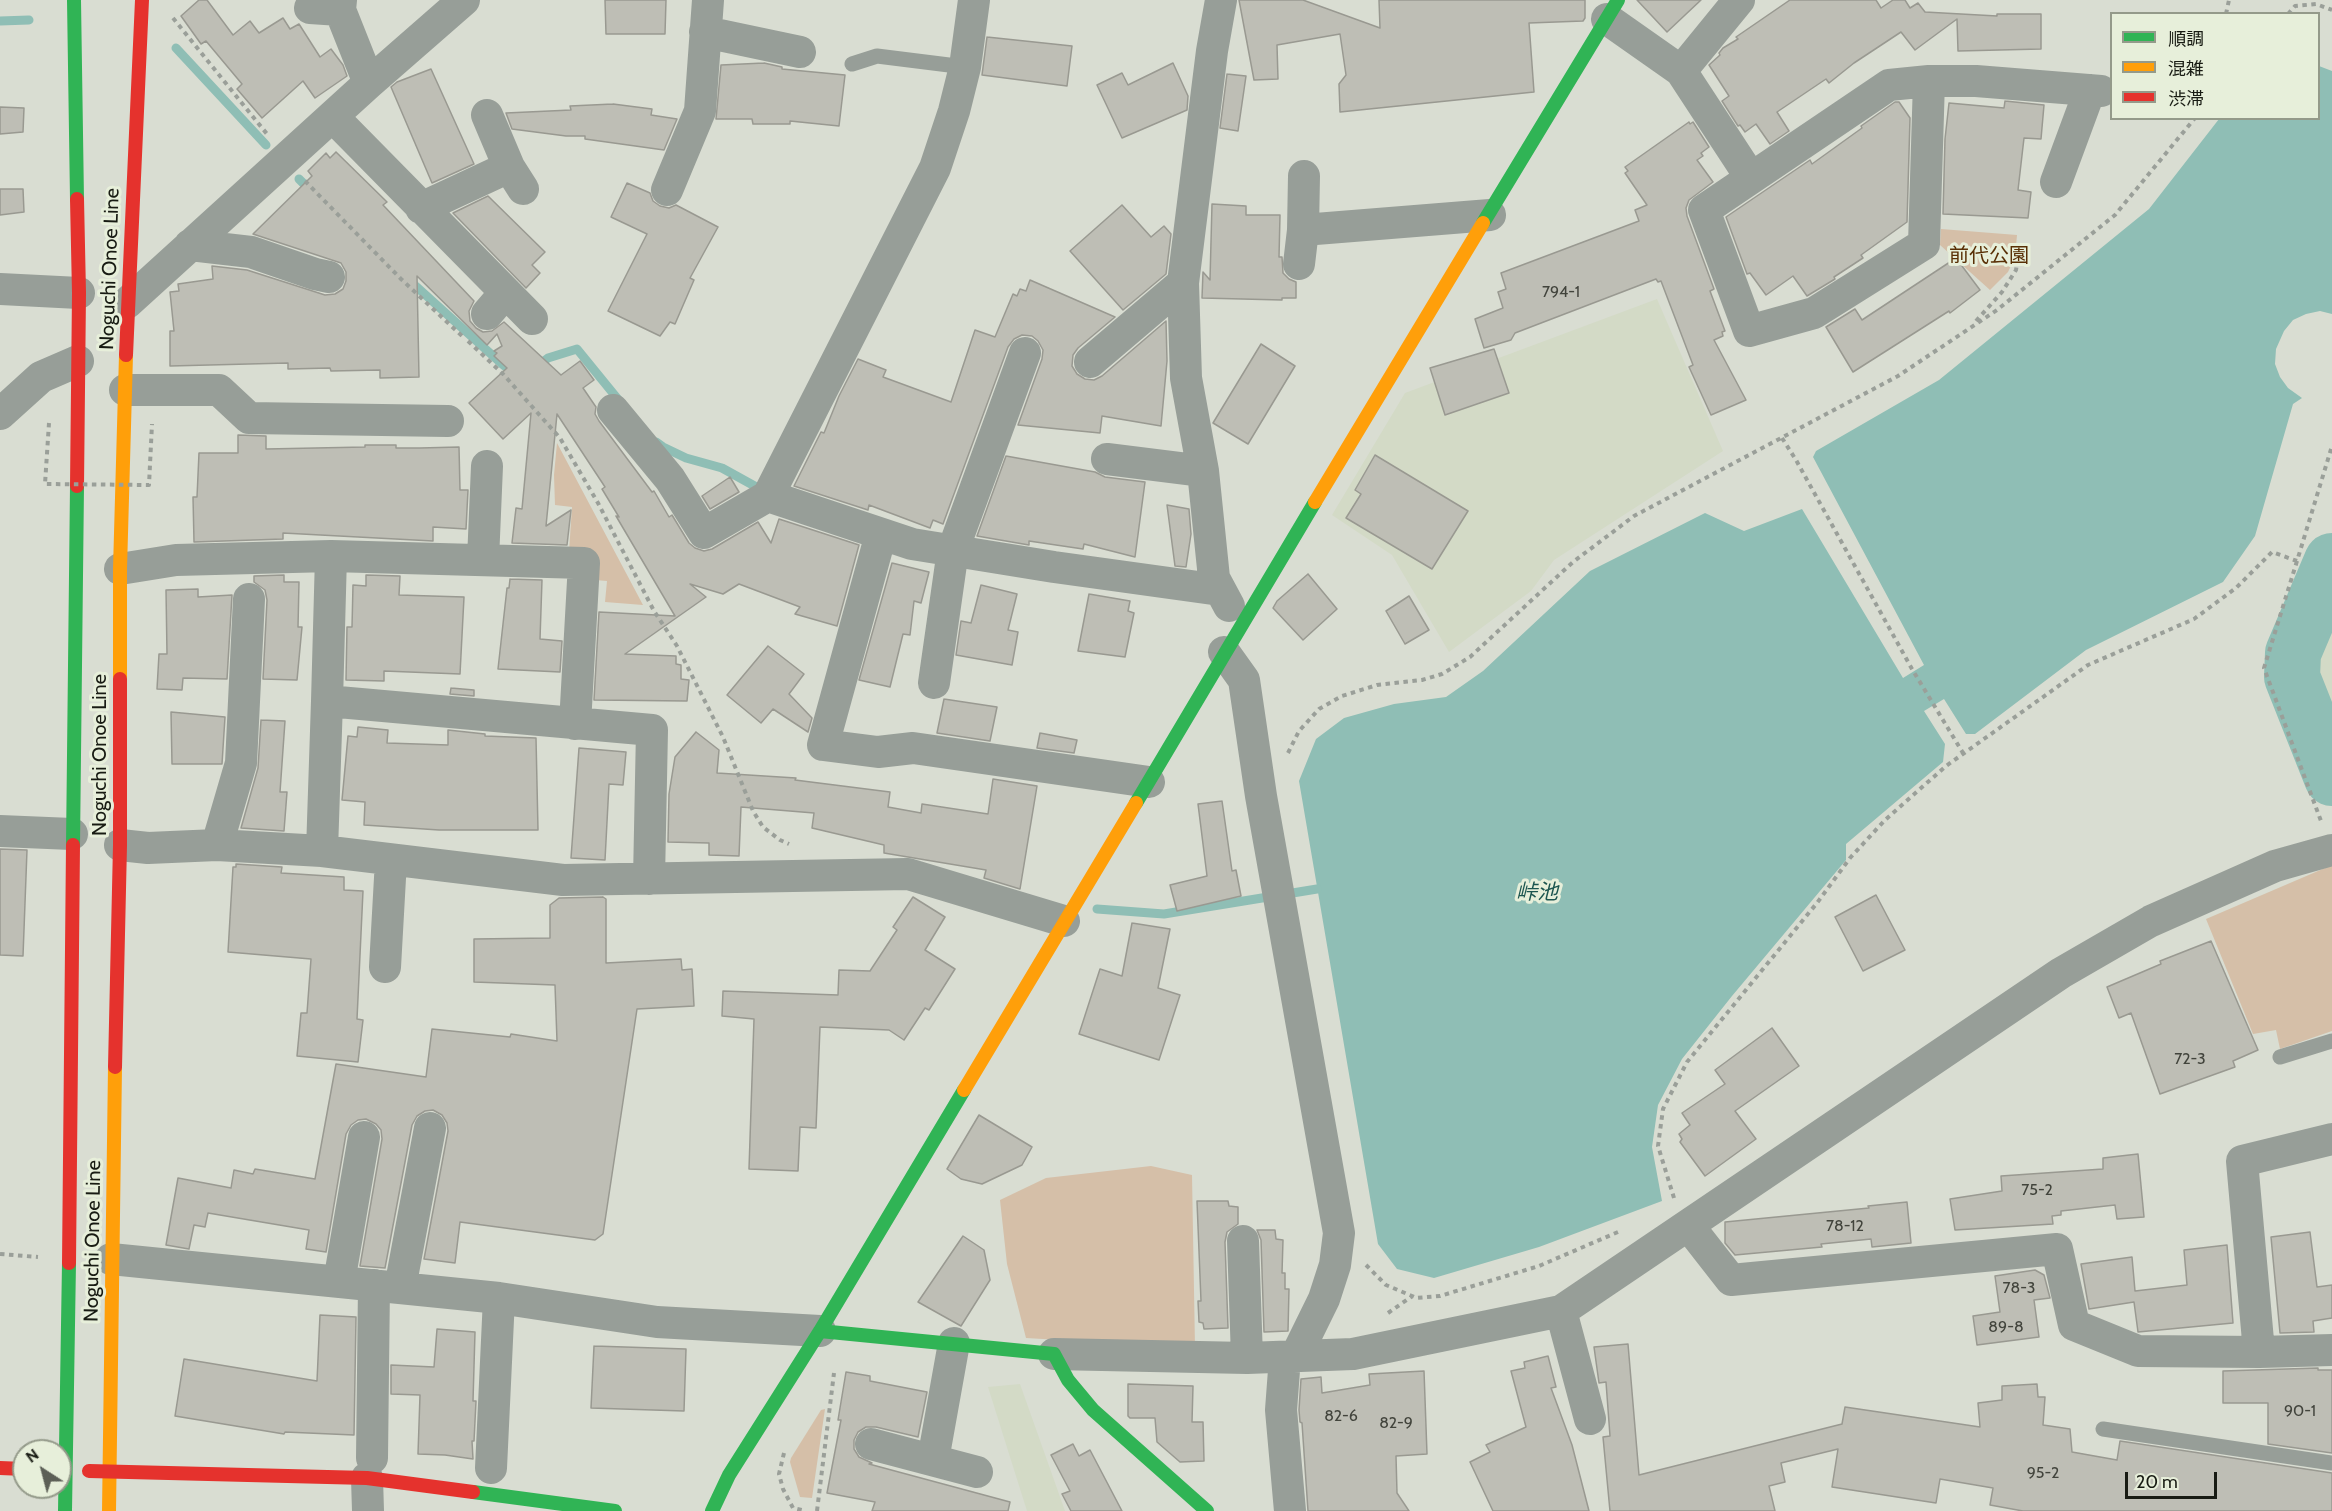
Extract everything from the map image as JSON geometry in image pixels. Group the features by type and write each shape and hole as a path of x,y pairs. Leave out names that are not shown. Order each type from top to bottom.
{"main road":[{"name":"Noguchi Onoe Line","path":"63,1439 80,293 74,0"},
{"name":"Noguchi Onoe Line","path":"109,1511 111,1259 120,846 120,569 127,303 141,0"},
{"path":"712,1511 729,1475 820,1331 1149,782 1232,639 1612,10"},
{"path":"820,1331 1054,1354 1068,1380 1093,1410 1207,1511"},
{"path":"72,1470 111,1472 369,1468 615,1511"}],"street":[{"path":"127,303 464,0"},
{"path":"667,190 700,111 708,0"},
{"path":"613,410 649,470 670,479 704,533 768,496 935,168 954,111 965,67 974,0"},
{"path":"1221,0 1212,51 1183,283 1186,378 1203,471 1214,578 1220,590 1244,680 1261,796 1339,1233 1335,1265 1324,1299 1291,1357 1281,1410 1290,1511"},
{"path":"1681,71 1739,0"},
{"path":"330,6 369,83"},
{"path":"1612,10 1681,71 1751,178"},
{"path":"705,32 800,51"},
{"path":"1929,81 1924,244 1814,313 1749,331 1704,210 1889,84 1929,81 1976,81 2095,91 2056,182"},
{"path":"421,208 516,178 487,115"},
{"path":"333,117 421,208 496,303 532,319"},
{"path":"1299,264 1303,230 1304,176"},
{"path":"1303,230 1490,215"},
{"path":"190,245 251,252 329,277"},
{"path":"1090,362 1183,283"},
{"path":"0,289 80,293"},
{"path":"934,683 953,550 992,403 1025,353"},
{"path":"0,414 42,377 78,361"},
{"path":"125,390 219,390 249,418 448,421"},
{"path":"1107,459 1203,471"},
{"path":"483,560 488,466"},
{"path":"768,496 912,544 1220,590"},
{"path":"881,534 823,745 878,752 913,748 1149,782"},
{"path":"322,851 331,556"},
{"path":"120,569 176,560 331,556 584,563 575,724"},
{"path":"217,845 241,763 249,599"},
{"path":"327,701 652,730 649,879"},
{"path":"0,831 72,834"},
{"path":"1054,1354 1247,1358 1353,1354 1561,1311 1683,1216 2061,973 2151,921 2276,867 2328,839"},
{"path":"120,846 147,848 217,845 322,851 563,880 908,874 1064,921"},
{"path":"385,967 391,860"},
{"path":"368,1511 369,1468 387,1287 430,1128"},
{"path":"339,1282 364,1137"},
{"path":"2259,1352 2242,1161 2332,1139"},
{"path":"1683,1216 1731,1280 2057,1249 2074,1325 2138,1351 2332,1350"},
{"path":"1243,1241 1247,1358"},
{"path":"111,1259 499,1298 657,1322 820,1331"},
{"path":"491,1468 499,1298"},
{"path":"1561,1311 1590,1419"},
{"path":"933,1460 954,1343"},
{"path":"871,1444 977,1472"}],"lane":[{"path":"852,64 877,56 965,67"},
{"path":"2280,1057 2332,1041"},
{"path":"2103,1429 2332,1463"}],"path":[{"path":"2290,12 2295,6 2316,4 2332,10"},
{"path":"1286,756 1299,731 1319,709 1342,696 1377,685 1422,680 1442,674 1470,657 1573,562 1634,516 1898,376 1997,310 2115,215 2193,120"},
{"path":"1973,324 2002,292 2016,270 2020,245"},
{"path":"440,315 503,374 560,438 598,503 654,611 677,646 723,737 753,812 763,827 790,845"},
{"path":"49,423 45,484 149,485 152,424"},
{"path":"1782,438 1912,669 1963,753"},
{"path":"2328,839 2264,668 2332,447"},
{"path":"1683,1216 1658,1146 1663,1109 1687,1062 1857,850 1885,820 1963,753 2088,665 2194,619 2236,588 2271,552 2297,561"},
{"path":"1360,1256 1371,1272 1386,1285 1416,1298 1440,1296 1539,1266 1624,1229"},
{"path":"0,1254 38,1257"},
{"path":"829,1381 839,1363"},
{"path":"817,1511 834,1373"},
{"path":"787,1448 782,1457 779,1474 783,1489 793,1508 806,1511"}],"shaded area":[{"path":"1657,299 1723,451 1554,560 1531,591 1449,652 1392,555 1332,515 1405,393"},
{"path":"2332,613 2332,733 2309,667"},
{"path":"1020,1384 1065,1511 1027,1511 988,1387"}],"green space":[{"name":"前代公園","path":"1941,229 2017,235 2015,257 2008,272 1990,290 1940,245"},
{"path":"557,443 643,605 605,602 607,581 595,580 597,554 569,552 572,507 555,505 554,475"},
{"path":"2332,865 2332,1031 2280,1049 2276,1030 2253,1034 2206,919"},
{"path":"1151,1166 1192,1175 1195,1348 1026,1338 1007,1264 1000,1200 1046,1178"},
{"path":"825,1409 812,1498 800,1497 790,1462 791,1458 821,1410"}],"water":[{"name":"峠池","path":"2320,66 2332,71 2332,314 2320,311 2293,320 2284,331 2276,349 2275,364 2280,377 2288,388 2302,398 2293,404 2255,536 2223,582 2086,650 1975,734 1966,734 1944,699 1924,711 1945,744 1943,762 1846,844 1846,860 1682,1059 1658,1105 1652,1147 1662,1201 1539,1247 1434,1278 1397,1269 1378,1244 1299,781 1316,739 1344,718 1394,704 1446,697 1483,671 1590,571 1705,513 1744,531 1802,509 1903,678 1924,665 1813,457 1816,451 1939,380 2149,209 2218,120 2320,120"}],"building":[{"path":"199,0 207,0 233,35 250,21 259,33 283,18 290,29 299,24 320,57 331,49 343,65 347,76 315,98 303,81 262,118 237,89 242,84 206,41 201,44 181,16"},
{"path":"605,0 666,0 665,34 606,34"},
{"path":"1239,0 1303,0 1380,28 1379,0 1585,0 1585,18 1583,21 1529,23 1534,92 1340,112 1339,84 1346,75 1340,34 1277,45 1278,79 1254,80"},
{"path":"1637,0 1701,0 1667,32"},
{"path":"1790,0 1876,0 1881,8 1893,0 1905,0 1910,8 1918,3 1925,12 1997,16 1997,14 2041,14 2041,49 1958,51 1957,19 1915,50 1901,32 1854,63 1829,83 1826,79 1777,112 1789,131 1770,144 1756,124 1745,132 1740,125 1738,126 1722,101 1729,96 1709,65 1720,55 1723,48 1738,39 1736,37"},
{"path":"987,37 1072,46 1067,86 982,75"},
{"path":"764,63 782,67 782,69 845,75 839,126 790,121 790,124 753,124 752,119 716,119 721,65"},
{"path":"1173,63 1188,96 1187,110 1122,138 1097,85 1122,73 1128,85"},
{"path":"431,69 474,164 432,183 391,87 397,82"},
{"path":"1227,74 1246,76 1238,131 1220,128"},
{"path":"2005,101 2044,105 2041,139 2024,138 2018,190 2031,192 2028,218 1943,214 1945,139 1949,103 2004,108"},
{"path":"1895,102 1899,102 1910,118 1907,222 1861,255 1863,258 1834,277 1835,279 1807,296 1793,276 1766,295 1750,273 1747,274 1726,217 1810,160 1812,164"},
{"path":"613,104 652,109 651,115 677,119 664,150 585,139 585,136 566,136 512,129 506,113 571,110 570,106"},
{"path":"0,107 24,108 23,132 0,134"},
{"path":"1689,122 1690,124 1693,122 1709,147 1701,153 1703,156 1697,160 1713,182 1689,200 1686,208 1687,216 1714,289 1710,291 1725,331 1722,332 1723,336 1714,340 1746,400 1711,415 1689,367 1693,365 1661,281 1658,282 1656,279 1515,333 1511,340 1484,348 1475,319 1503,308 1498,292 1506,289 1501,273 1639,221 1635,210 1647,205 1625,173 1628,171 1625,167"},
{"path":"336,152 387,202 383,205 474,301 469,311 470,321 476,328 483,332 492,331 504,322 561,375 580,361 594,380 583,388 596,407 595,414 599,421 652,492 654,491 669,517 672,515 689,543 695,548 704,551 712,549 758,522 771,543 779,519 859,545 837,626 795,614 800,607 739,584 723,594 690,584 706,597 625,654 676,656 676,664 681,665 681,679 689,680 687,701 594,700 599,612 675,616 616,516 619,517 602,489 605,487 557,414 546,526 571,510 567,545 512,543 516,508 522,509 531,413 503,439 469,403 507,368 494,356 497,353 494,351 502,346 497,334 487,345 417,276 419,377 380,378 380,370 288,369 288,363 170,366 170,331 174,331 170,292 179,291 178,284 213,279 212,266 247,270 325,295 335,294 343,289 346,272 341,263 253,234 312,176 308,171 326,153 330,158"},
{"path":"627,183 650,193 653,201 660,206 669,208 676,205 718,227 690,278 694,280 675,324 670,322 660,336 608,311 647,234 611,217"},
{"path":"0,189 23,189 24,212 0,215"},
{"path":"488,196 545,252 532,265 540,273 526,288 453,213"},
{"path":"1212,204 1246,206 1246,215 1280,215 1279,257 1282,257 1283,273 1296,282 1296,298 1282,298 1282,300 1202,298 1203,272 1210,280"},
{"path":"1122,205 1151,237 1164,226 1171,234 1166,274 1123,310 1070,251"},
{"path":"1956,258 1980,290 1950,313 1949,311 1853,372 1826,327 1855,309 1862,320"},
{"path":"1030,280 1115,317 1078,348 1073,355 1072,366 1077,374 1085,379 1094,380 1102,376 1166,321 1167,361 1161,426 1102,416 1100,433 1018,425 1042,359 1043,350 1032,336 1022,335 1014,339 1008,347 943,524 933,520 930,528 869,505 868,510 794,486 821,432 824,433 839,396 858,359 886,370 883,377 951,402 975,330 995,337 1013,294 1017,296 1020,289 1026,291"},
{"path":"1261,344 1295,366 1248,444 1213,423"},
{"path":"1494,349 1509,393 1445,415 1430,368"},
{"path":"238,435 266,436 266,449 365,447 365,445 396,445 396,448 459,447 460,490 468,490 466,529 433,527 433,541 283,533 283,539 194,542 193,497 197,497 199,453 238,453"},
{"path":"1375,455 1468,511 1432,569 1346,518 1361,494 1355,490"},
{"path":"1006,456 1095,472 1105,477 1145,482 1135,557 1084,544 1083,549 1029,541 1029,545 977,536"},
{"path":"730,477 739,492 710,509 702,496"},
{"path":"1167,505 1189,509 1191,534 1186,567 1175,566"},
{"path":"892,563 929,572 921,603 914,601 910,635 903,634 890,687 859,680"},
{"path":"1308,574 1337,609 1303,640 1273,608 1277,601"},
{"path":"284,575 284,582 299,582 298,627 302,627 297,680 263,679 267,600 265,590 254,582 254,576"},
{"path":"366,575 400,576 399,595 464,597 460,674 384,671 384,681 346,680 347,627 352,627 353,585 366,586"},
{"path":"510,579 542,580 540,639 562,641 560,672 498,669"},
{"path":"981,585 1017,594 1008,630 1018,632 1012,665 956,655 961,621 971,623"},
{"path":"198,589 198,597 232,595 227,679 183,678 182,690 157,689 159,654 167,654 166,590"},
{"path":"1089,594 1130,601 1128,611 1134,613 1125,657 1078,651"},
{"path":"1409,596 1429,630 1405,644 1386,611"},
{"path":"768,646 804,674 789,694 812,718 808,732 773,709 761,723 727,695"},
{"path":"451,688 474,690 474,696 450,694"},
{"path":"944,699 997,707 990,741 937,733"},
{"path":"171,712 225,717 222,764 172,764"},
{"path":"261,720 285,721 280,792 287,792 284,831 241,828 258,768"},
{"path":"358,727 388,730 387,743 448,745 448,730 485,734 485,736 536,738 538,830 439,830 364,825 365,802 342,800 348,736 357,737"},
{"path":"696,732 719,750 717,773 796,778 795,780 890,792 888,807 921,813 922,804 988,814 993,779 1037,786 1020,889 984,878 986,870 884,853 884,845 812,828 814,813 741,807 739,856 709,855 709,843 668,842 669,794 675,757"},
{"path":"1040,733 1077,740 1074,753 1037,748"},
{"path":"579,748 626,752 623,785 609,784 605,860 571,858"},
{"path":"1222,801 1232,871 1236,870 1241,896 1177,911 1170,885 1207,876 1198,804"},
{"path":"0,849 27,850 23,956 0,955"},
{"path":"236,864 282,867 281,873 344,877 344,890 363,891 357,1019 363,1020 358,1062 297,1056 301,1013 307,1013 311,959 228,952 233,867 236,867"},
{"path":"1876,895 1905,950 1863,971 1835,917"},
{"path":"603,897 606,899 606,963 681,959 682,970 692,969 694,1006 637,1009 603,1234 595,1240 460,1222 455,1263 424,1259 448,1131 447,1123 442,1115 433,1110 425,1111 417,1116 412,1125 385,1268 360,1266 382,1139 381,1130 376,1124 366,1119 358,1120 351,1125 346,1134 326,1252 306,1249 309,1230 208,1213 205,1227 194,1225 189,1249 166,1245 178,1178 231,1188 234,1170 253,1174 255,1169 315,1179 336,1064 426,1077 432,1029 510,1037 511,1034 557,1041 555,985 474,982 474,939 550,938 550,905 559,898"},
{"path":"913,897 945,917 925,950 955,969 929,1010 925,1008 904,1040 889,1030 820,1027 816,1128 800,1127 798,1171 749,1169 754,1019 722,1016 723,991 838,995 839,970 870,971 897,930 893,927"},
{"path":"1132,923 1170,929 1158,988 1180,995 1159,1060 1079,1034 1100,969 1122,976"},
{"path":"2211,941 2258,1050 2233,1061 2235,1067 2160,1094 2131,1013 2119,1018 2107,987 2161,964 2160,961"},
{"path":"1772,1028 1799,1066 1735,1111 1756,1139 1705,1176 1680,1142 1682,1139 1679,1134 1690,1125 1682,1113 1725,1084 1715,1070"},
{"path":"979,1115 1032,1147 1022,1165 982,1184 961,1179 947,1169"},
{"path":"2138,1154 2144,1217 2117,1219 2115,1205 2061,1211 2061,1215 2052,1216 2053,1224 1955,1230 1950,1199 2002,1191 2001,1176 2103,1169 2103,1158"},
{"path":"1197,1201 1228,1201 1229,1206 1238,1207 1238,1224 1227,1232 1225,1242 1228,1328 1204,1329 1203,1323 1199,1322 1198,1301 1201,1301"},
{"path":"1907,1202 1911,1243 1872,1247 1871,1239 1821,1244 1822,1247 1735,1255 1725,1243 1725,1222 1869,1208 1868,1206"},
{"path":"1257,1230 1275,1230 1276,1239 1283,1240 1282,1273 1285,1273 1285,1289 1289,1289 1288,1331 1264,1332 1261,1240"},
{"path":"2310,1232 2317,1287 2332,1285 2332,1318 2313,1321 2314,1332 2280,1333 2271,1237"},
{"path":"963,1236 984,1250 990,1280 961,1326 918,1302"},
{"path":"2227,1245 2233,1323 2138,1332 2134,1302 2089,1309 2081,1264 2132,1257 2135,1291 2187,1285 2184,1250"},
{"path":"2035,1270 2044,1275 2050,1298 2034,1300 2039,1337 1977,1345 1973,1316 2000,1312 1995,1276"},
{"path":"320,1315 356,1317 354,1435 285,1432 284,1434 175,1416 184,1359 317,1381"},
{"path":"437,1329 475,1332 473,1401 476,1401 474,1441 472,1441 473,1459 418,1454 420,1395 391,1394 391,1365 434,1367"},
{"path":"1628,1344 1639,1475 1842,1424 1845,1407 1980,1427 1978,1403 2002,1400 2002,1386 2037,1384 2038,1397 2045,1397 2043,1425 2070,1429 2072,1452 2117,1460 2120,1441 2332,1473 2332,1511 2023,1511 1990,1505 1993,1488 1940,1479 1936,1503 1832,1487 1838,1449 1781,1463 1785,1482 1769,1486 1775,1511 1610,1511 1603,1437 1610,1436 1606,1382 1599,1383 1594,1347"},
{"path":"594,1346 686,1349 684,1411 591,1408"},
{"path":"1548,1356 1556,1387 1551,1388 1572,1445 1589,1511 1493,1511 1470,1462 1490,1452 1486,1445 1526,1427 1511,1371 1525,1368 1524,1362"},
{"path":"2318,1368 2318,1370 2332,1370 2332,1453 2268,1444 2268,1403 2223,1403 2223,1371"},
{"path":"1424,1371 1427,1454 1396,1456 1397,1493 1409,1511 1308,1511 1302,1423 1299,1410 1301,1379 1321,1377 1322,1393 1370,1385 1369,1374"},
{"path":"846,1372 870,1376 870,1381 927,1392 918,1437 876,1427 866,1427 858,1432 854,1440 854,1449 859,1457 872,1463 869,1464 1010,1502 1008,1511 872,1511 875,1502 827,1493 841,1420 838,1420"},
{"path":"1128,1384 1193,1386 1192,1422 1203,1422 1204,1461 1180,1462 1157,1442 1155,1418 1130,1418 1128,1416"},
{"path":"1073,1444 1079,1456 1090,1450 1122,1511 1071,1511 1062,1494 1070,1491 1051,1455"}],"waterway":[{"path":"0,21 29,20"},
{"path":"176,48 266,145"},
{"path":"299,179 312,192"},
{"path":"409,280 515,374"},
{"path":"536,367 548,358 577,349 621,403"},
{"path":"656,442 686,458 722,468 760,489"},
{"path":"2332,561 2293,653 2292,677 2332,778"},
{"path":"1097,909 1164,914 1317,889"}],"traffic: fast":[{"path":"74,0 77,199"},
{"path":"1483,223 1618,0"},
{"path":"73,845 77,486"},
{"path":"1136,803 1315,502"},
{"path":"712,1511 729,1475 820,1331 964,1090"},
{"path":"65,1511 69,1263"},
{"path":"820,1331 1054,1354 1068,1380 1093,1410 1207,1511"},
{"path":"473,1492 615,1511"}],"traffic: slow":[{"path":"1315,502 1483,223"},
{"path":"120,679 120,569 126,355"},
{"path":"964,1090 1136,803"},
{"path":"109,1511 115,1067"}],"traffic: jam":[{"path":"126,355 142,0"},
{"path":"77,199 79,293 77,486"},
{"path":"115,1067 120,845 120,679"},
{"path":"69,1263 73,845"},
{"path":"0,1468 12,1468"},
{"path":"89,1471 367,1478 473,1492"}]}
